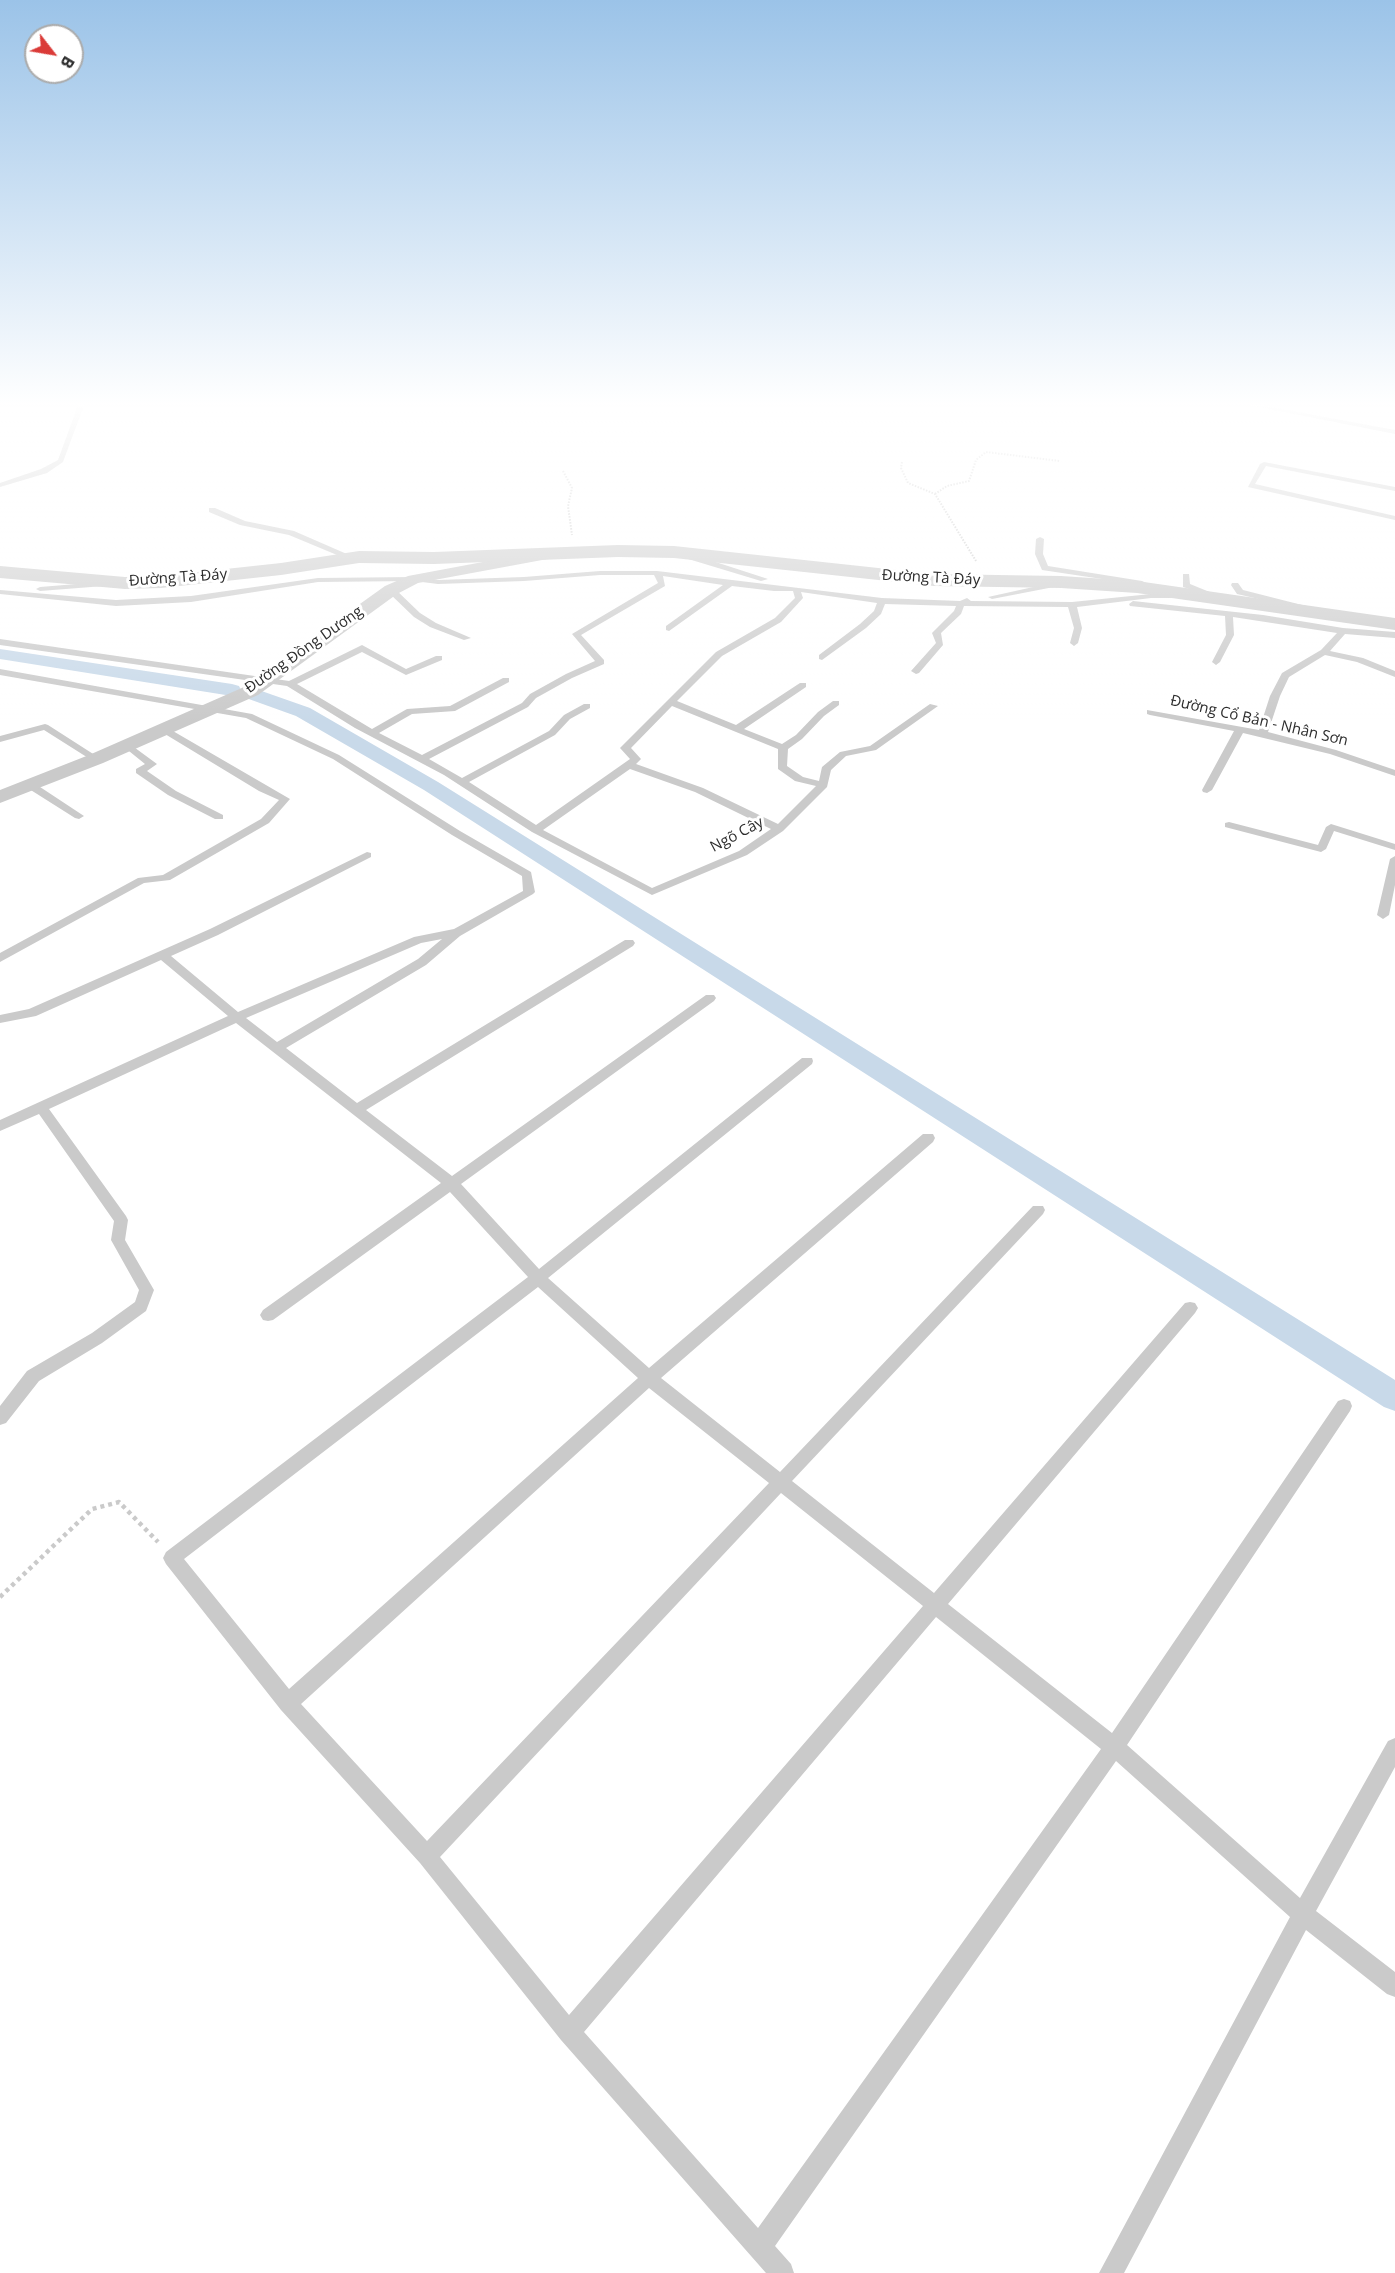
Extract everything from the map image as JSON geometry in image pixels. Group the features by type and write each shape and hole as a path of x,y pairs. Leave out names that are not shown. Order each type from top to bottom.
{"street":[{"name":"Đường Tà Đáy","path":"0,572 124,583 225,575 352,558 547,555 618,551 674,552 924,579 1184,588 1346,621 1395,624"},
{"name":"Đường Đồng Dương","path":"0,797 96,759 250,690 391,590 414,579 547,555"}],"lane":[{"path":"215,511 243,523 291,533 352,558"},
{"path":"1365,511 1395,518"},
{"path":"1040,539 1039,554 1045,568 1184,588"},
{"path":"674,552 796,589"},
{"path":"0,592 116,603 191,599 318,580 414,579 438,582 600,573 657,573 882,601 1072,605 1151,596 1184,588"},
{"path":"422,759 525,705 533,696 569,676 601,662 576,634 662,584 657,573"},
{"path":"669,628 732,582"},
{"path":"962,603 1060,582"},
{"path":"0,592 124,583"},
{"path":"0,642 290,684 372,733 462,782 536,830 636,759 625,748 720,654 778,620 799,598 796,589"},
{"path":"391,590 417,615 433,625 467,638"},
{"path":"1107,601 1235,600 1263,618 1346,621"},
{"path":"1216,662 1230,635 1235,600"},
{"path":"822,657 878,612 882,601"},
{"path":"916,671 940,643 936,633 958,612 962,603"},
{"path":"1072,605 1078,628 1074,643"},
{"path":"1263,618 1280,616 1346,621 1395,635"},
{"path":"1263,734 1275,696 1286,675 1324,652 1346,621"},
{"path":"290,684 362,648 406,672 439,658"},
{"path":"1324,652 1360,660 1395,674"},
{"path":"0,672 249,716 336,757 456,833 527,873 530,892 456,933 422,962 276,1048"},
{"path":"372,733 410,711 452,709 506,680"},
{"path":"736,730 803,685"},
{"path":"671,702 783,748"},
{"path":"783,748 837,703"},
{"path":"462,782 543,739 567,717 586,706"},
{"name":"Ngõ Cây","path":"536,830 652,892 743,853 779,830 823,785 826,769 843,754 873,748 933,706"},
{"name":"Đường Cổ Bản - Nhân Sơn","path":"1150,712 1263,734 1333,752 1395,773"},
{"path":"0,739 45,728 96,759"},
{"path":"0,958 142,880 166,878 265,821 285,799 263,789 164,729"},
{"path":"1207,790 1239,731"},
{"path":"127,745 152,764 140,771 172,793 219,817"},
{"path":"783,748 782,767 799,779 823,785"},
{"path":"629,765 699,790 779,830"},
{"path":"30,785 79,816"},
{"path":"1229,825 1321,849 1331,827 1395,847"},
{"path":"0,1019 32,1013 214,932 367,855"},
{"path":"1383,915 1395,859"},
{"path":"0,1126 237,1017 418,940 456,933"},
{"path":"356,1110 629,943"},
{"path":"162,955 276,1048 451,1183 538,1278 649,1378 1114,1747 1303,1914 1395,1986"},
{"path":"268,1315 710,998"},
{"path":"782,2273 569,2032 427,1856 288,1703 172,1558 538,1278 807,1061"},
{"path":"0,1418 33,1376 97,1338 141,1306 147,1290 118,1240 121,1220 41,1107"},
{"path":"288,1703 649,1378 928,1138"},
{"path":"427,1856 1038,1210"},
{"path":"569,2032 1190,1308"},
{"path":"759,2248 1114,1747 1344,1407"},
{"path":"1111,2273 1303,1914 1395,1748"}],"path":[{"path":"569,511 573,531 569,537"},
{"path":"944,511 971,556 983,565"},
{"path":"0,1597 92,1509 119,1502 172,1558"}],"waterway":[{"path":"0,654 232,690"},
{"path":"253,694 303,712 431,786 1395,1397"}]}
